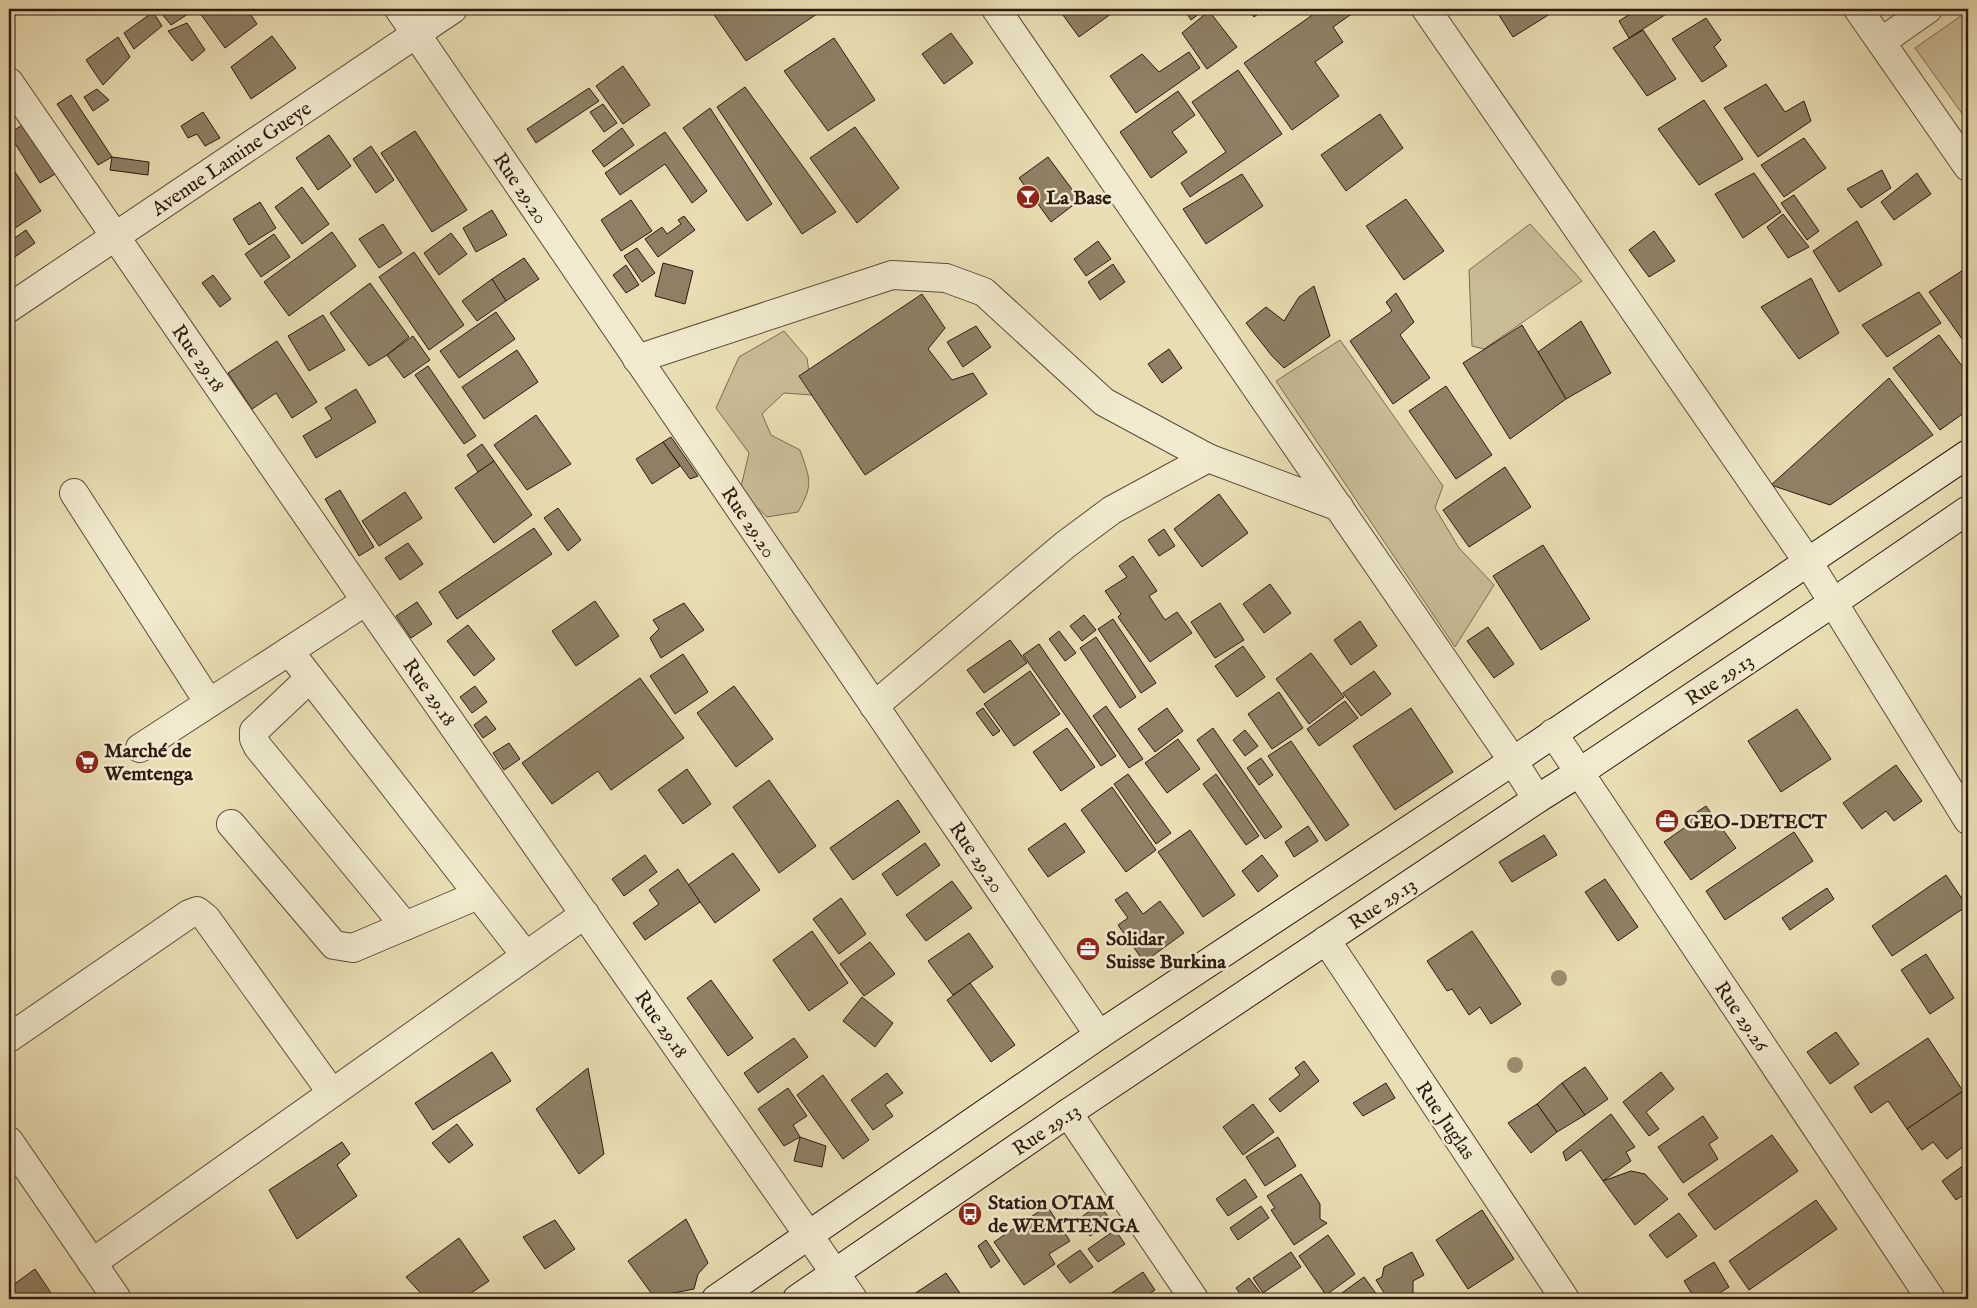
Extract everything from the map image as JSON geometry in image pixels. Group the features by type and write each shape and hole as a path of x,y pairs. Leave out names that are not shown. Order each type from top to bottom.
{"street":[{"name":"Rue 29.20","path":"399,9 1099,1035"},
{"name":"Avenue Lamine Gueye","path":"9,308 453,9"},
{"path":"996,9 1513,761 1537,799"},
{"path":"1426,9 1808,562 1968,820"},
{"path":"1858,9 1968,167"},
{"path":"1880,42 1928,9"},
{"name":"Rue 29.18","path":"9,82 366,601 853,1299"},
{"path":"637,358 892,275 946,278 984,292 1104,402 1208,458 1339,507"},
{"path":"716,1299 1099,1035 1513,761 1968,454"},
{"path":"874,706 1112,510 1208,458"},
{"path":"74,493 209,703"},
{"name":"Rue 29.13","path":"797,1299 1068,1113 1834,602 1968,510"},
{"path":"140,748 366,601"},
{"path":"289,651 526,956"},
{"path":"310,678 254,731 254,739 258,747 405,926"},
{"name":"Rue 29.26","path":"1553,734 1931,1299"},
{"path":"230,824 334,945 353,948 478,895"},
{"path":"9,1038 188,914 197,911 206,918 332,1093"},
{"path":"92,1263 585,914"},
{"name":"Rue Juglas","path":"1326,940 1565,1299"},
{"path":"1068,1113 1194,1299"},
{"path":"9,1141 117,1299"}],"shaded area":[{"path":"1968,11 1968,122 1915,48"},
{"path":"1530,224 1582,281 1484,349 1472,346 1469,270"},
{"path":"784,331 807,358 812,395 784,393 762,414 771,435 800,450 809,481 806,495 798,512 767,517 740,491 749,453 716,408 739,357"},
{"path":"1340,340 1443,486 1435,508 1459,548 1494,585 1455,647 1276,381"}],"building":[{"path":"166,9 184,9 188,14 171,25 161,13"},
{"path":"197,9 247,9 257,24 225,48"},
{"path":"710,9 814,9 817,14 746,61"},
{"path":"1064,9 1113,9 1115,11 1079,37 1060,11"},
{"path":"1184,9 1197,9 1200,13 1191,20"},
{"path":"1248,9 1265,9 1254,17"},
{"path":"1321,9 1350,9 1353,13 1333,27 1343,42 1315,62 1339,96 1292,130 1244,63"},
{"path":"1495,9 1558,9 1513,37"},
{"path":"1638,9 1674,9 1629,38 1619,21"},
{"path":"1209,11 1237,47 1207,69 1182,33"},
{"path":"153,12 162,26 134,49 124,33"},
{"path":"1706,18 1721,40 1714,47 1727,66 1702,82 1672,39"},
{"path":"187,23 205,50 192,61 168,31"},
{"path":"1643,30 1676,79 1647,96 1613,48"},
{"path":"951,33 973,63 944,84 922,54"},
{"path":"272,36 296,68 251,99 231,67"},
{"path":"118,37 130,57 103,85 86,60"},
{"path":"834,38 875,100 828,131 784,71"},
{"path":"1189,52 1200,68 1136,113 1110,76 1142,54 1159,72"},
{"path":"623,66 650,105 623,124 596,86"},
{"path":"1238,70 1282,134 1190,197 1181,183 1226,152 1192,102"},
{"path":"1766,84 1785,112 1804,101 1811,121 1758,157 1724,108"},
{"path":"745,87 836,212 802,234 717,107"},
{"path":"589,88 599,101 536,143 527,129"},
{"path":"97,89 109,100 93,111 84,97"},
{"path":"1178,91 1195,115 1172,132 1187,152 1151,178 1120,132"},
{"path":"71,95 112,157 98,165 57,104"},
{"path":"1704,100 1743,159 1699,185 1658,129"},
{"path":"603,104 617,123 604,132 590,112"},
{"path":"710,108 772,204 747,221 683,128"},
{"path":"203,112 220,138 205,146 197,134 188,138 181,126"},
{"path":"1380,114 1403,148 1346,191 1321,155"},
{"path":"25,123 57,173 40,183 9,134"},
{"path":"855,127 899,188 857,223 810,158"},
{"path":"622,128 634,145 604,167 592,151"},
{"path":"415,131 467,210 432,232 381,153"},
{"path":"665,132 707,191 692,203 665,164 620,195 605,173"},
{"path":"329,135 351,166 318,190 296,158"},
{"path":"1804,138 1826,168 1784,197 1761,165"},
{"path":"371,146 394,180 376,193 353,159"},
{"path":"112,157 149,162 148,175 110,170"},
{"path":"1048,157 1080,200 1051,222 1019,178"},
{"path":"11,166 41,211 9,232 9,167"},
{"path":"1882,170 1891,188 1861,208 1847,189"},
{"path":"1754,173 1781,212 1743,238 1715,194"},
{"path":"1917,173 1931,194 1894,220 1881,202"},
{"path":"1242,174 1263,206 1206,244 1183,209"},
{"path":"302,187 329,224 302,244 275,207"},
{"path":"1794,195 1819,231 1807,240 1781,203"},
{"path":"1406,199 1444,251 1404,280 1366,226"},
{"path":"631,200 652,231 621,251 601,220"},
{"path":"260,202 276,228 249,245 233,219"},
{"path":"492,210 507,235 476,252 463,228"},
{"path":"1783,214 1809,247 1788,258 1767,227"},
{"path":"684,216 695,230 658,257 645,239 662,227 667,234 681,224 678,220"},
{"path":"1857,221 1882,265 1839,292 1813,251"},
{"path":"383,224 402,253 379,268 359,239"},
{"path":"26,230 35,243 9,261 9,242"},
{"path":"1654,231 1675,261 1649,277 1629,250"},
{"path":"332,232 356,266 289,316 264,282"},
{"path":"451,233 467,254 439,275 424,253"},
{"path":"274,234 290,257 261,277 245,254"},
{"path":"1098,241 1111,259 1086,276 1074,259"},
{"path":"637,248 655,273 642,282 624,256"},
{"path":"414,252 464,325 429,350 379,277"},
{"path":"524,258 539,279 506,301 492,279"},
{"path":"663,263 693,271 685,304 655,296"},
{"path":"1113,264 1125,282 1100,300 1088,282"},
{"path":"626,265 639,285 626,293 613,275"},
{"path":"1968,267 1968,335 1962,339 1929,292"},
{"path":"213,275 231,299 220,307 202,283"},
{"path":"1811,278 1839,333 1799,359 1761,307"},
{"path":"492,279 506,301 477,321 462,301"},
{"path":"370,283 409,337 387,355 369,366 330,313"},
{"path":"1314,286 1330,336 1284,368 1246,323 1266,307 1284,321 1299,297"},
{"path":"1919,292 1941,323 1887,357 1862,325"},
{"path":"1396,293 1414,322 1400,335 1430,378 1393,404 1350,341 1392,311 1386,302"},
{"path":"922,294 945,328 928,349 952,380 973,373 987,394 865,475 799,376"},
{"path":"496,312 515,339 459,378 440,351"},
{"path":"323,315 345,350 309,371 288,336"},
{"path":"1581,321 1611,373 1566,399 1538,352"},
{"path":"1522,325 1566,399 1510,439 1463,363"},
{"path":"976,326 991,347 963,367 947,342"},
{"path":"1939,335 1968,374 1968,410 1940,430 1893,368"},
{"path":"413,336 430,360 404,378 387,355"},
{"path":"277,341 317,402 292,418 276,393 252,409 228,373"},
{"path":"1169,349 1182,368 1162,383 1148,364"},
{"path":"517,350 538,382 484,419 462,387"},
{"path":"428,366 476,436 464,444 415,375"},
{"path":"1889,378 1933,435 1830,505 1771,485"},
{"path":"1446,386 1492,455 1456,479 1409,411"},
{"path":"356,389 376,422 316,458 303,436 332,419 325,408"},
{"path":"536,415 571,464 527,490 494,445"},
{"path":"671,437 698,476 690,479 663,442"},
{"path":"663,442 680,466 652,484 636,459"},
{"path":"482,444 494,461 478,472 467,455"},
{"path":"494,461 532,515 494,543 455,488"},
{"path":"1505,467 1531,507 1469,547 1443,510"},
{"path":"340,490 374,547 359,556 325,499"},
{"path":"405,492 422,518 379,546 362,521"},
{"path":"1219,494 1248,533 1202,567 1174,529"},
{"path":"558,508 581,540 568,551 544,518"},
{"path":"534,528 552,554 457,619 439,592"},
{"path":"1164,529 1175,546 1159,556 1148,540"},
{"path":"408,543 423,564 400,580 385,558"},
{"path":"1543,545 1590,619 1541,650 1493,576"},
{"path":"1133,556 1157,591 1149,596 1165,620 1177,612 1192,633 1150,662 1118,617 1121,614 1105,591 1127,577 1119,566"},
{"path":"1270,584 1291,613 1264,633 1243,604"},
{"path":"595,601 619,636 576,666 552,631"},
{"path":"417,602 432,624 411,638 396,616"},
{"path":"684,603 704,630 661,658 650,638 659,629 653,620"},
{"path":"1220,603 1244,640 1215,658 1191,622"},
{"path":"1084,615 1096,630 1082,641 1070,626"},
{"path":"1113,619 1156,683 1141,693 1098,629"},
{"path":"1360,621 1377,646 1351,665 1334,640"},
{"path":"468,625 495,659 474,676 447,641"},
{"path":"1488,627 1514,664 1494,678 1467,641"},
{"path":"1059,631 1076,653 1065,661 1049,639"},
{"path":"1096,637 1136,697 1120,708 1080,648"},
{"path":"1010,640 1027,663 984,693 967,670"},
{"path":"1039,644 1116,756 1101,766 1023,655"},
{"path":"1243,646 1265,677 1237,697 1215,666"},
{"path":"1311,653 1344,697 1309,724 1276,679"},
{"path":"683,654 708,692 675,714 650,676"},
{"path":"1030,671 1060,714 1014,746 984,704"},
{"path":"1374,671 1391,694 1361,716 1343,693"},
{"path":"640,678 684,738 611,790 598,771 552,804 522,763"},
{"path":"475,686 487,702 472,713 460,697"},
{"path":"734,686 773,739 736,767 697,713"},
{"path":"1279,692 1303,728 1272,749 1248,714"},
{"path":"1345,701 1358,718 1319,746 1307,729"},
{"path":"1106,706 1143,759 1129,768 1093,716"},
{"path":"983,708 1000,731 993,736 976,713"},
{"path":"1167,708 1183,731 1155,752 1138,729"},
{"path":"1411,708 1453,772 1395,810 1353,746"},
{"path":"1797,709 1831,759 1781,792 1748,741"},
{"path":"486,716 496,729 483,738 474,725"},
{"path":"1067,728 1095,767 1061,791 1033,752"},
{"path":"1213,728 1282,827 1265,839 1197,740"},
{"path":"1245,730 1258,746 1245,756 1233,740"},
{"path":"1178,739 1200,769 1167,793 1145,763"},
{"path":"1291,741 1349,825 1326,841 1268,756"},
{"path":"509,743 520,759 504,770 493,753"},
{"path":"1261,758 1273,775 1259,785 1247,768"},
{"path":"1896,765 1922,801 1894,821 1886,811 1862,829 1843,803"},
{"path":"687,769 711,804 683,824 658,790"},
{"path":"1128,774 1171,833 1156,844 1114,784"},
{"path":"1216,774 1259,836 1246,845 1203,784"},
{"path":"769,780 816,846 779,873 733,807"},
{"path":"1112,787 1156,850 1126,872 1081,810"},
{"path":"898,800 920,832 853,880 830,848"},
{"path":"1706,806 1736,848 1691,880 1664,842 1691,823 1688,818"},
{"path":"1065,823 1085,852 1048,877 1028,849"},
{"path":"1308,826 1318,841 1294,857 1285,842"},
{"path":"1190,830 1235,895 1203,917 1158,852"},
{"path":"1794,832 1813,861 1725,920 1706,891"},
{"path":"1544,835 1557,855 1512,882 1499,862"},
{"path":"925,843 940,865 897,896 882,874"},
{"path":"733,853 760,890 715,923 688,885"},
{"path":"645,855 657,872 624,896 612,879"},
{"path":"1262,855 1278,876 1258,892 1242,871"},
{"path":"678,869 700,902 645,940 633,923 659,904 649,890"},
{"path":"1946,875 1967,906 1892,956 1872,926"},
{"path":"1605,879 1638,927 1618,941 1585,892"},
{"path":"952,881 972,908 926,941 906,915"},
{"path":"1827,888 1834,899 1790,930 1782,918"},
{"path":"1127,892 1143,914 1160,901 1184,933 1144,962 1118,925 1128,918 1115,900"},
{"path":"841,898 866,934 839,954 813,919"},
{"path":"812,931 848,983 809,1011 773,960"},
{"path":"1472,931 1521,1004 1491,1024 1480,1007 1469,1015 1452,989 1447,991 1427,961"},
{"path":"969,933 993,967 953,995 928,961"},
{"path":"870,942 895,974 864,996 840,964"},
{"path":"1926,954 1954,998 1930,1014 1901,970"},
{"path":"711,980 753,1038 728,1056 687,998"},
{"path":"970,983 1015,1045 991,1062 947,1000"},
{"path":"862,997 893,1023 875,1047 843,1021"},
{"path":"1836,1032 1859,1064 1830,1084 1807,1052"},
{"path":"794,1038 808,1057 758,1093 744,1073"},
{"path":"1928,1038 1963,1091 1907,1129 1888,1101 1871,1113 1854,1087"},
{"path":"492,1052 511,1081 433,1130 415,1103"},
{"path":"1304,1061 1319,1081 1280,1112 1269,1099 1300,1075 1295,1068"},
{"path":"1585,1067 1608,1099 1585,1115 1562,1083"},
{"path":"588,1068 604,1154 579,1174 536,1109"},
{"path":"1661,1072 1674,1089 1646,1112 1659,1129 1649,1136 1623,1102"},
{"path":"887,1073 903,1093 885,1105 893,1116 873,1130 851,1100"},
{"path":"823,1075 869,1140 843,1159 797,1095"},
{"path":"1386,1083 1395,1098 1363,1116 1353,1103"},
{"path":"1562,1083 1585,1115 1557,1132 1537,1104"},
{"path":"788,1088 807,1116 793,1125 800,1137 784,1146 758,1109"},
{"path":"1963,1091 1968,1099 1968,1143 1947,1159 1933,1142 1922,1150 1907,1129"},
{"path":"1253,1104 1274,1132 1243,1155 1223,1127"},
{"path":"1537,1104 1557,1132 1531,1153 1508,1123"},
{"path":"1611,1114 1635,1147 1626,1152 1631,1161 1603,1181 1581,1150 1566,1161 1563,1152"},
{"path":"1703,1116 1718,1138 1709,1144 1718,1159 1683,1183 1658,1147"},
{"path":"457,1124 473,1145 449,1163 432,1143"},
{"path":"1772,1135 1798,1171 1715,1230 1688,1194"},
{"path":"800,1137 826,1146 822,1167 794,1161"},
{"path":"1278,1137 1296,1166 1265,1186 1246,1157"},
{"path":"342,1142 350,1154 337,1165 357,1196 297,1239 269,1190"},
{"path":"1968,1162 1968,1192 1956,1200 1942,1181"},
{"path":"1631,1171 1645,1174 1668,1199 1635,1225 1603,1181"},
{"path":"1301,1174 1320,1204 1320,1219 1327,1223 1294,1245 1271,1210 1275,1208 1267,1196"},
{"path":"1245,1179 1257,1197 1228,1216 1216,1199"},
{"path":"1816,1200 1837,1229 1749,1290 1729,1261"},
{"path":"1099,1204 1112,1222 1090,1236 1079,1219"},
{"path":"1047,1206 1070,1241 1049,1254 1055,1264 1024,1285 994,1242"},
{"path":"1261,1206 1269,1218 1238,1240 1230,1228"},
{"path":"1482,1210 1514,1259 1468,1289 1436,1240"},
{"path":"1679,1213 1697,1236 1667,1258 1649,1235"},
{"path":"686,1219 708,1263 698,1274 694,1289 654,1297 628,1261"},
{"path":"555,1220 575,1249 545,1269 523,1237"},
{"path":"1115,1230 1125,1244 1098,1262 1088,1249"},
{"path":"1328,1235 1355,1274 1326,1295 1299,1256"},
{"path":"459,1238 489,1281 462,1299 426,1299 406,1277"},
{"path":"986,1240 1000,1261 991,1268 978,1246"},
{"path":"1080,1250 1093,1267 1070,1283 1057,1266"},
{"path":"1291,1252 1301,1267 1263,1293 1253,1278"},
{"path":"1412,1252 1424,1275 1413,1281 1413,1293 1421,1295 1424,1299 1388,1299 1376,1280 1382,1277 1384,1267"},
{"path":"1714,1262 1729,1287 1710,1299 1695,1299 1684,1281"},
{"path":"35,1269 55,1299 9,1299 9,1288"},
{"path":"1143,1272 1155,1290 1142,1299 1110,1299 1107,1296"},
{"path":"946,1273 964,1299 918,1299 914,1294"},
{"path":"1364,1277 1380,1299 1335,1299 1335,1298"},
{"path":"1249,1278 1265,1299 1244,1299 1236,1288"}],"place":[{"name":"La Base","path":"1028,197"},
{"name":"Marché de Wemtenga","path":"87,762"},
{"name":"GEO-DETECT","path":"1667,821"},
{"name":"Solidar Suisse Burkina","path":"1088,949"},
{"name":"Station OTAM de WEMTENGA","path":"970,1214"}]}
